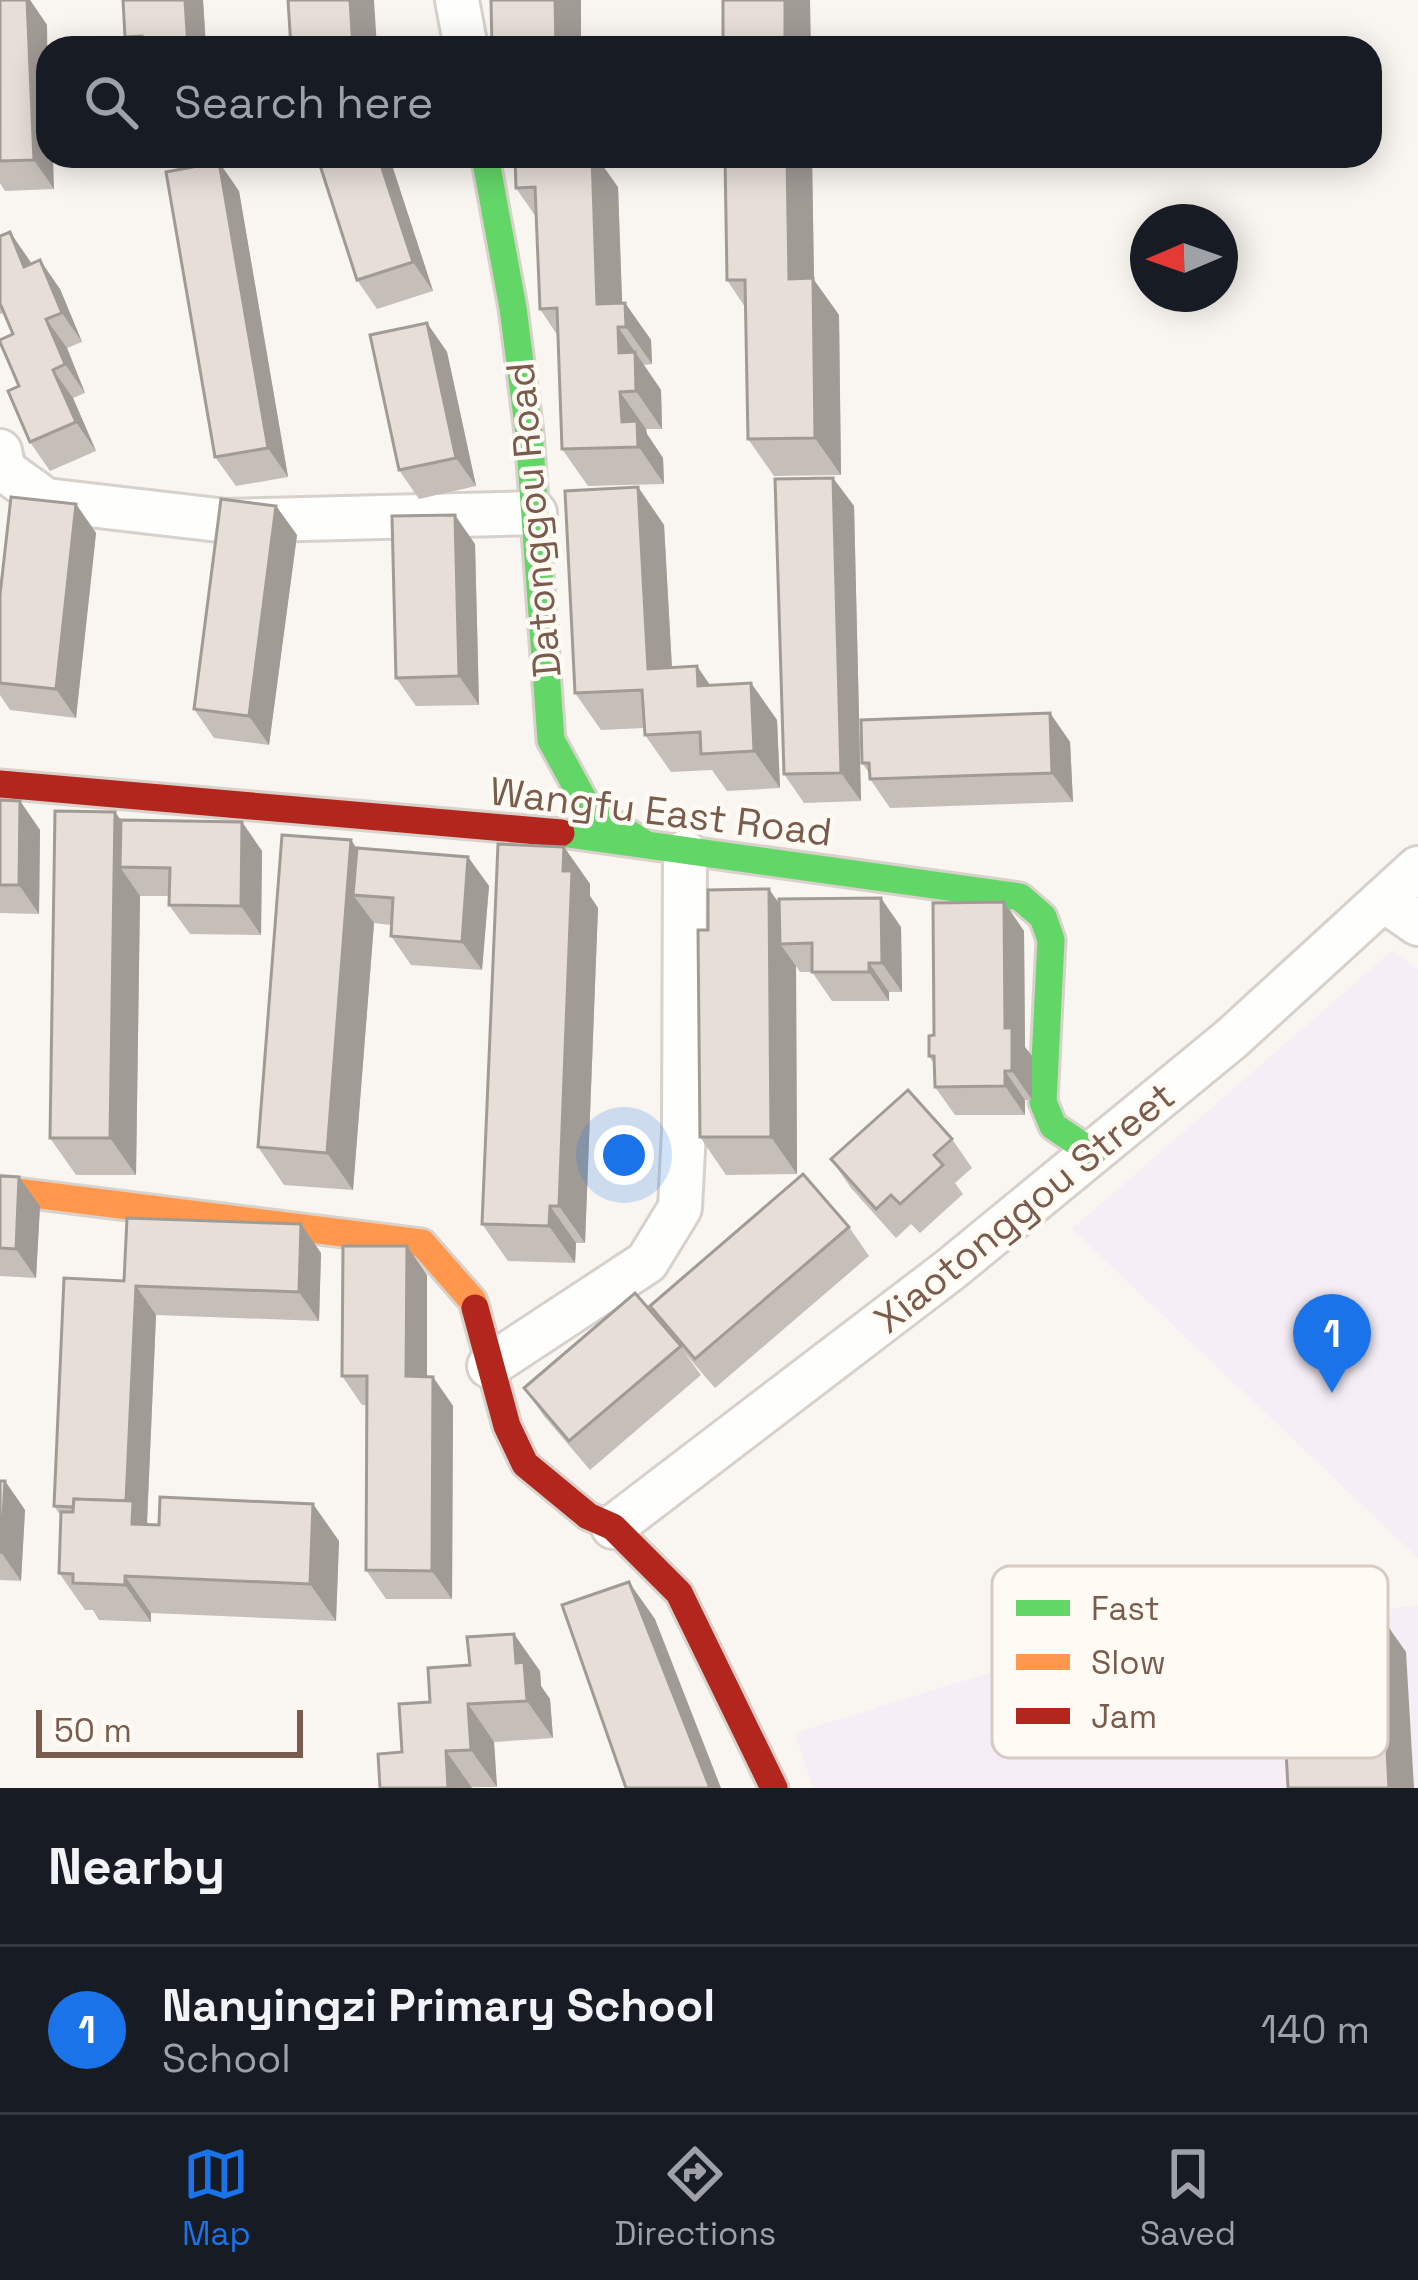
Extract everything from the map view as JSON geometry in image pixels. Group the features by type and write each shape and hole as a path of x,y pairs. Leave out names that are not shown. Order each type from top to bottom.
{"street":[{"path":"458,0 464,36"},
{"name":"Datonggou Road","path":"487,168 513,308 536,513 551,740 588,808 666,849"},
{"path":"0,451 4,470 46,500 227,520 536,513"},
{"name":"Wangfu East Road","path":"0,784 564,833 1020,897 1043,917 1051,940 1043,1102 1053,1126 1093,1153"},
{"path":"489,1366 647,1262 680,1208 685,1132 666,849"},
{"name":"Xiaotonggou Street","path":"613,1527 951,1269 1093,1153 1232,1039 1418,868"},
{"path":"1383,900 1418,925"},
{"path":"0,1190 422,1243 473,1301 507,1426 525,1464 588,1516 613,1527 679,1593 774,1788"}],"shaded area":[{"path":"1393,950 1418,971 1418,1558 1072,1229"},
{"path":"1418,1605 1418,1788 813,1788 795,1733 992,1672 992,1758 1388,1758 1388,1609"}],"building":[{"path":"0,0 27,0 34,160 0,161"},
{"path":"123,0 185,0 187,36 125,36"},
{"path":"288,0 350,0 352,36 290,36"},
{"path":"491,0 555,0 556,36 492,36"},
{"path":"723,0 785,0 785,36 723,36"},
{"path":"220,168 268,448 215,457 166,172"},
{"path":"321,168 382,168 413,262 357,280"},
{"path":"515,168 592,168 597,304 625,303 626,327 618,327 619,353 635,352 636,391 620,392 622,422 637,421 638,447 562,449 557,308 540,309 535,187 516,188"},
{"path":"725,168 787,168 789,279 813,278 815,438 748,439 745,280 727,280"},
{"path":"10,232 24,267 40,260 62,313 46,319 65,364 53,370 76,422 30,442 8,391 19,386 0,342 13,334 0,303 0,236"},
{"path":"427,323 456,458 399,470 370,335"},
{"path":"833,478 841,773 784,774 775,479"},
{"path":"638,487 648,669 697,666 698,686 751,683 754,751 701,754 700,732 645,735 642,690 575,693 565,491"},
{"path":"11,497 76,504 56,689 0,683 0,595"},
{"path":"221,499 276,506 249,716 194,709"},
{"path":"455,515 459,676 396,678 392,516"},
{"path":"1050,713 1052,773 870,779 869,763 862,763 861,720"},
{"path":"0,800 20,801 19,885 0,885"},
{"path":"55,811 115,812 110,1138 50,1138"},
{"path":"121,820 242,822 241,906 169,905 170,868 120,867"},
{"path":"282,835 351,840 327,1153 258,1147"},
{"path":"498,844 564,847 563,871 572,871 559,1206 550,1206 549,1226 482,1224"},
{"path":"357,848 468,857 462,942 391,936 393,898 353,895"},
{"path":"769,889 771,1137 700,1137 698,930 708,930 708,890"},
{"path":"881,898 882,963 869,963 869,972 812,972 812,943 780,944 779,899"},
{"path":"1004,902 1005,1028 1012,1028 1012,1071 1005,1071 1005,1086 935,1087 934,1056 929,1056 929,1036 934,1035 933,903"},
{"path":"908,1090 952,1139 934,1155 943,1165 900,1204 891,1195 876,1209 831,1159"},
{"path":"803,1174 849,1227 695,1359 650,1306"},
{"path":"0,1176 19,1177 16,1249 0,1248"},
{"path":"127,1218 301,1224 299,1292 136,1286 126,1501 74,1499 73,1507 54,1506 64,1278 124,1281"},
{"path":"343,1246 407,1246 406,1376 433,1377 432,1571 366,1570 367,1376 342,1376"},
{"path":"635,1293 681,1346 569,1441 524,1388"},
{"path":"0,1481 5,1481 1,1552 0,1552"},
{"path":"160,1497 313,1504 310,1584 125,1576 125,1585 73,1583 73,1574 59,1573 61,1512 73,1512 74,1499 133,1501 132,1524 159,1525"},
{"path":"629,1582 710,1788 626,1788 562,1605"},
{"path":"514,1634 516,1663 524,1662 527,1701 468,1704 471,1750 446,1751 448,1788 380,1788 378,1754 402,1752 399,1704 430,1702 428,1668 470,1665 467,1637"},
{"path":"1286,1758 1387,1758 1389,1788 1288,1788"}],"traffic: fast":[{"path":"487,168 513,308 529,433 551,740 588,808 642,842"},
{"path":"561,833 1020,897 1043,917 1051,940 1043,1102 1053,1126 1093,1153"}],"traffic: slow":[{"path":"0,1190 422,1243 475,1308"}],"traffic: jam":[{"path":"0,784 561,833"},
{"path":"475,1308 507,1426 525,1464 588,1516 613,1527 679,1593 774,1788"}],"place":[{"name":"Nanyingzi Primary School","path":"1332,1393"}]}
